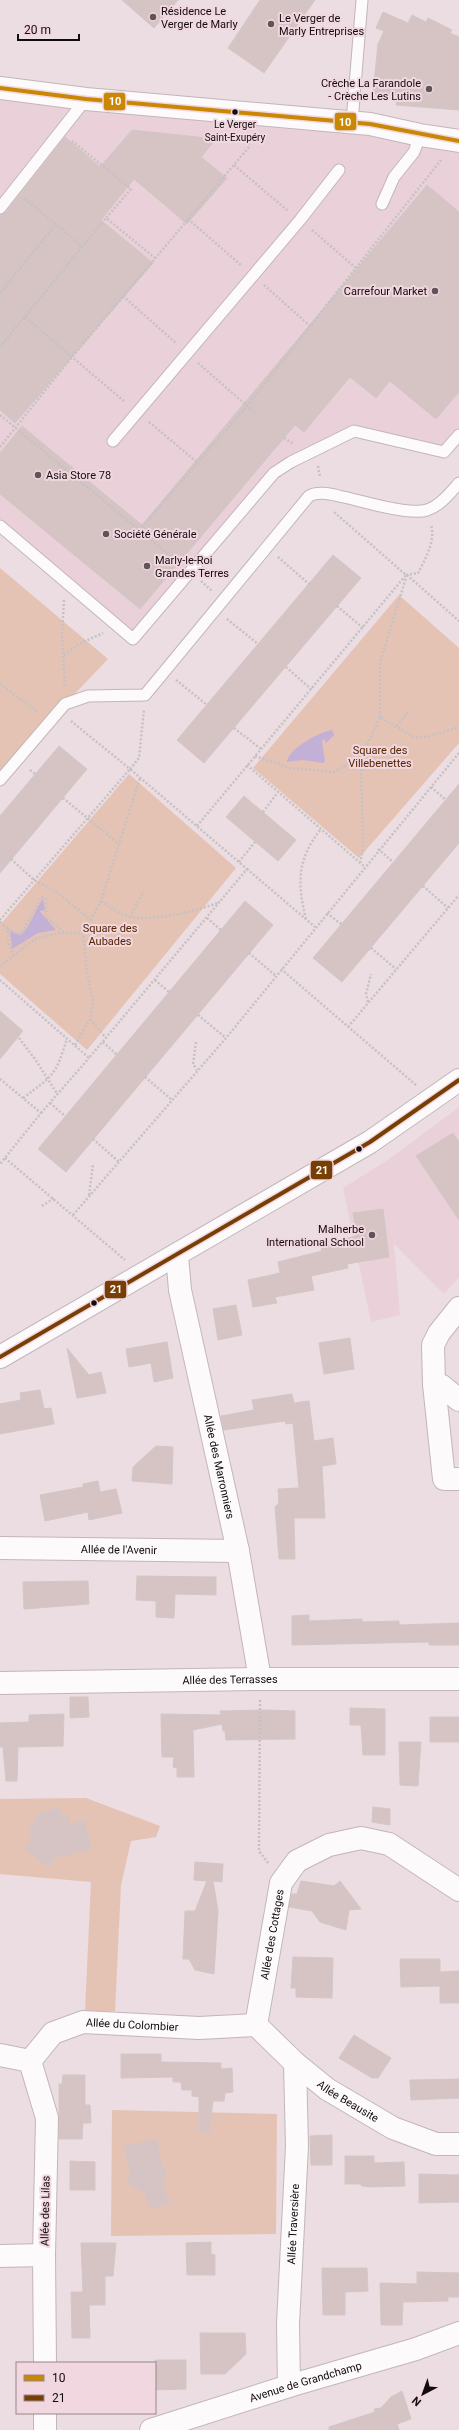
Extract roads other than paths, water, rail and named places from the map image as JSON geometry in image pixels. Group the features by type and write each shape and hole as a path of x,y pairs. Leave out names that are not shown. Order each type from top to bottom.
{"street":[{"path":"0,88 86,99 370,124 420,135 458,141"},
{"path":"0,1357 370,1142 435,1099 457,1080"},
{"name":"Allée des Marronniers","path":"177,1255 180,1290 238,1550 260,1679"},
{"path":"451,1479 434,1384 433,1344 439,1333 459,1308"},
{"path":"434,1384 442,1386 459,1400"},
{"name":"Allée de l'Avenir","path":"0,1548 238,1550"},
{"name":"Allée des Terrasses","path":"0,1682 260,1679 459,1679"},
{"name":"Allée des Cottages","path":"256,2025 281,1883 297,1861 329,1845 361,1838 389,1844 459,1890"},
{"name":"Allée du Colombier","path":"30,2061 52,2033 83,2022 199,2028 256,2025"},
{"name":"Allée Beausite","path":"256,2025 295,2063 327,2089 393,2128 436,2144 459,2144"},
{"path":"0,2055 30,2061"},
{"name":"Allée des Lilas","path":"30,2061 47,2118 44,2255 45,2362"},
{"name":"Allée Traversière","path":"289,2386 288,2324 296,2146 295,2063"},
{"path":"0,2256 44,2255"},
{"name":"Avenue de Grandchamp","path":"151,2430 289,2386 416,2349 459,2333"},
{"path":"45,2414 45,2430"}],"lane":[{"path":"352,122 362,0"},
{"path":"0,208 86,99"},
{"path":"382,204 394,177 414,152 420,135"},
{"path":"113,441 300,220 339,170"},
{"path":"0,526 133,639 191,573 274,473 291,462 354,431 444,452 459,435"},
{"path":"0,780 62,707 88,696 145,695 307,498 313,494 335,495 406,511 426,511 442,501 459,483"}],"place":[{"name":"Résidence Le Verger de Marly","path":"153,17"},
{"name":"Le Verger de Marly Entreprises","path":"271,24"},
{"name":"Crèche La Farandole - Crèche Les Lutins","path":"429,89"},
{"name":"Le Verger Saint-Exupéry","path":"235,112"},
{"name":"Carrefour Market","path":"435,291"},
{"name":"Asia Store 78","path":"38,475"},
{"name":"Société Générale","path":"106,534"},
{"name":"Marly-le-Roi Grandes Terres","path":"147,566"},
{"name":"Malherbe International School","path":"372,1235"}],"park label":[{"name":"Square des Villebenettes","path":"380,756"},
{"name":"Square des Aubades","path":"110,934"}]}
